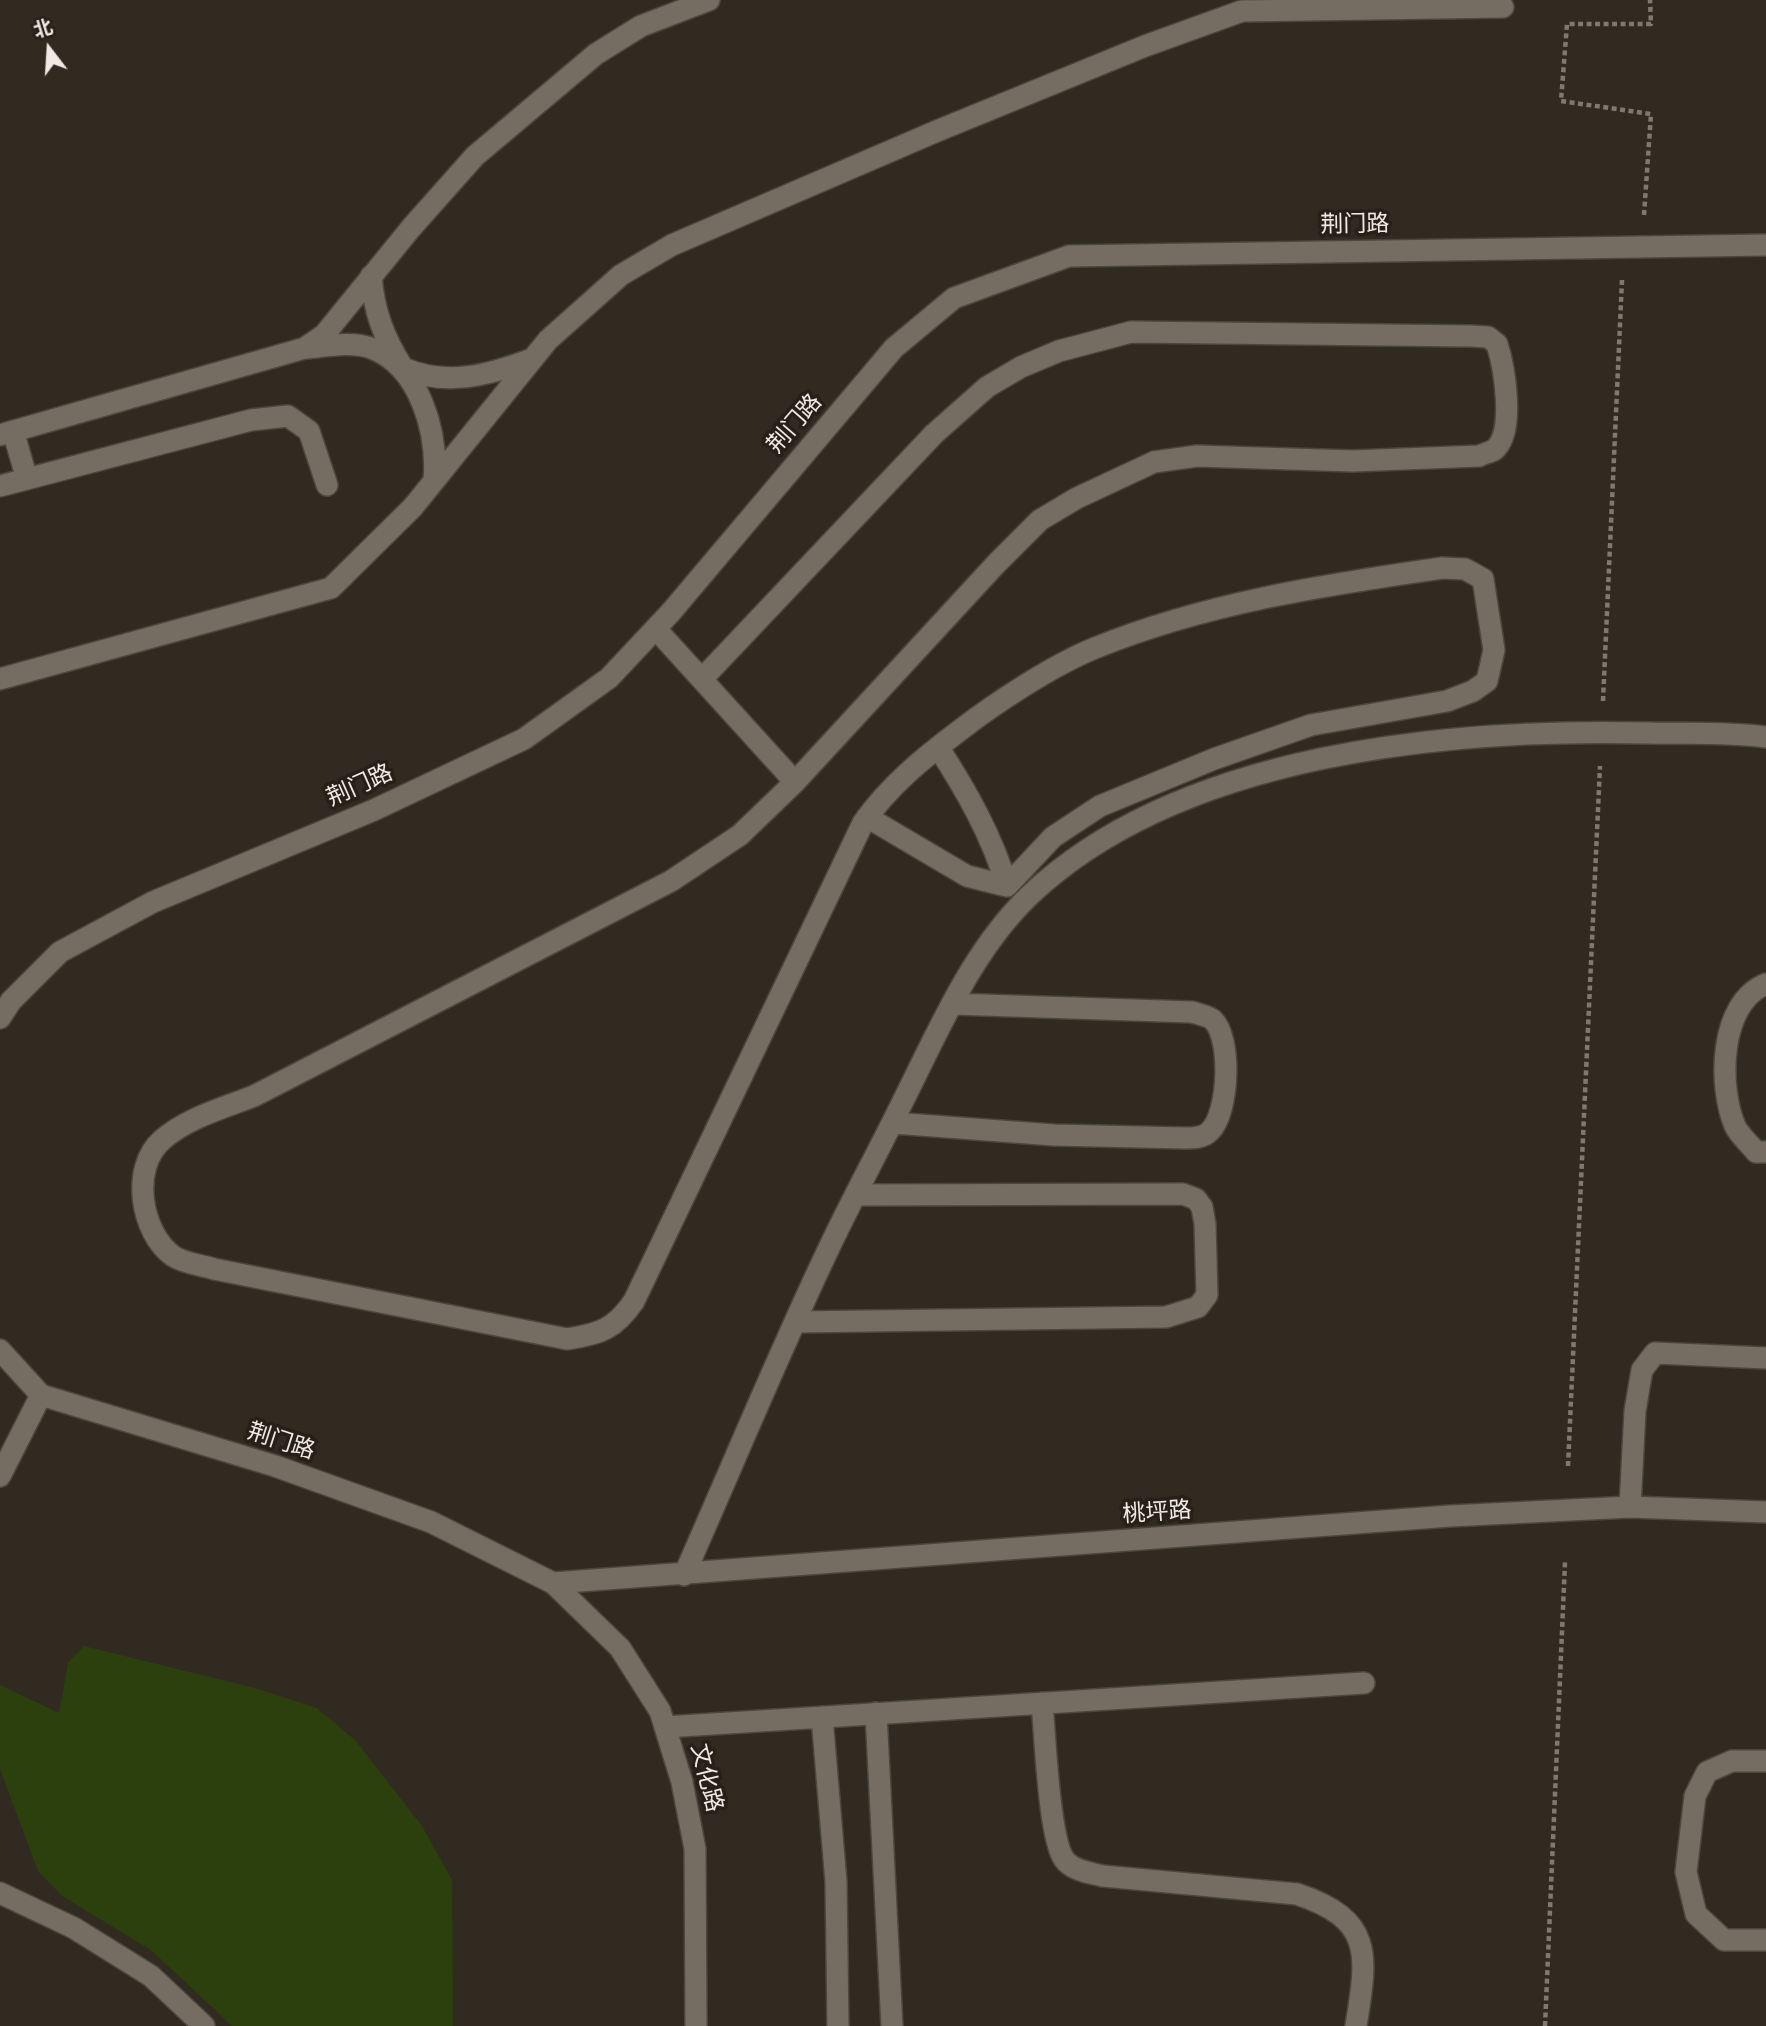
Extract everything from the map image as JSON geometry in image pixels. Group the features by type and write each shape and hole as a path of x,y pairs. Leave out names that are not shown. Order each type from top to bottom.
{"street":[{"path":"305,348 324,335 371,276 475,156 596,54 641,26 709,0"},
{"path":"0,679 331,588 413,507 548,340 621,275 672,245 937,131 1211,20 1242,11 1268,8 1503,7"},
{"name":"荆门路","path":"0,1018 11,1001 60,951 153,902 374,810 524,739 609,678 656,628 894,348 954,298 1069,256 1766,245"},
{"path":"371,276 377,314 385,339 403,368 430,425 436,461 434,481"},
{"path":"702,679 934,434 987,387 1021,367 1059,351 1131,332 1471,336 1489,337 1497,344 1507,403 1502,438 1494,449 1479,456 1353,461 1241,456 1186,457 1154,462 1123,475 1040,520 795,782 740,835 671,881 254,1096 201,1116 161,1141 147,1160 142,1182 146,1209 160,1244 175,1258 214,1269 567,1339 604,1330 621,1320 634,1301 867,817 887,792 938,747 990,707 1092,649 1220,606 1441,568 1465,569 1483,579 1494,650 1487,681 1473,691 1447,701 1311,725 1213,759 1100,806 1053,837 1007,886"},
{"path":"27,479 6,433 305,348 345,345 370,347 403,368 436,379 459,379 503,370 534,358"},
{"path":"0,486 251,419 288,416 309,431 327,485"},
{"path":"656,628 795,782"},
{"path":"684,1575 796,1322 856,1195 953,1004 998,931 1030,895 1115,832 1265,771 1372,750 1505,734 1601,732 1766,737"},
{"path":"938,747 980,814 994,845 1007,886"},
{"path":"867,817 967,876 1007,886"},
{"path":"1766,984 1756,988 1735,1011 1726,1040 1727,1092 1736,1127 1756,1152 1766,1153"},
{"path":"893,1123 1054,1135 1184,1138 1199,1137 1210,1132 1219,1117 1225,1097 1224,1038 1212,1019 1192,1012 953,1004"},
{"path":"796,1322 1166,1317 1198,1307 1207,1295 1202,1207 1196,1199 1183,1194 856,1195"},
{"path":"0,1350 41,1395 0,1476"},
{"path":"1630,1507 1634,1411 1642,1370 1655,1353 1766,1358"},
{"name":"荆门路","path":"41,1395 275,1466 431,1522 553,1583"},
{"name":"桃坪路","path":"553,1583 1450,1516 1630,1507 1766,1512"},
{"name":"文化路","path":"553,1583 620,1648 660,1710 682,1782 695,1849 696,2026"},
{"path":"665,1727 1364,1683"},
{"path":"1042,1703 1056,1838 1064,1860 1078,1869 1103,1876 1297,1894 1324,1903 1344,1916 1359,1939 1365,1969 1356,2026"},
{"path":"876,1713 892,2026"},
{"path":"822,1717 836,1882 838,2026"},
{"path":"1766,1761 1732,1761 1707,1772 1695,1796 1686,1872 1696,1914 1724,1940 1766,1940"},
{"path":"0,1893 74,1928 151,1976 204,2026"}],"path":[{"path":"1568,1466 1601,732 1633,247 1651,114 1561,102 1567,24 1651,24 1650,0"},
{"path":"1545,2026 1565,1562"}],"green space":[{"path":"84,1646 255,1688 317,1708 355,1740 422,1826 452,1880 453,2026 232,2026 151,1950 62,1896 38,1871 0,1769 0,1685 59,1713 68,1663"}]}
